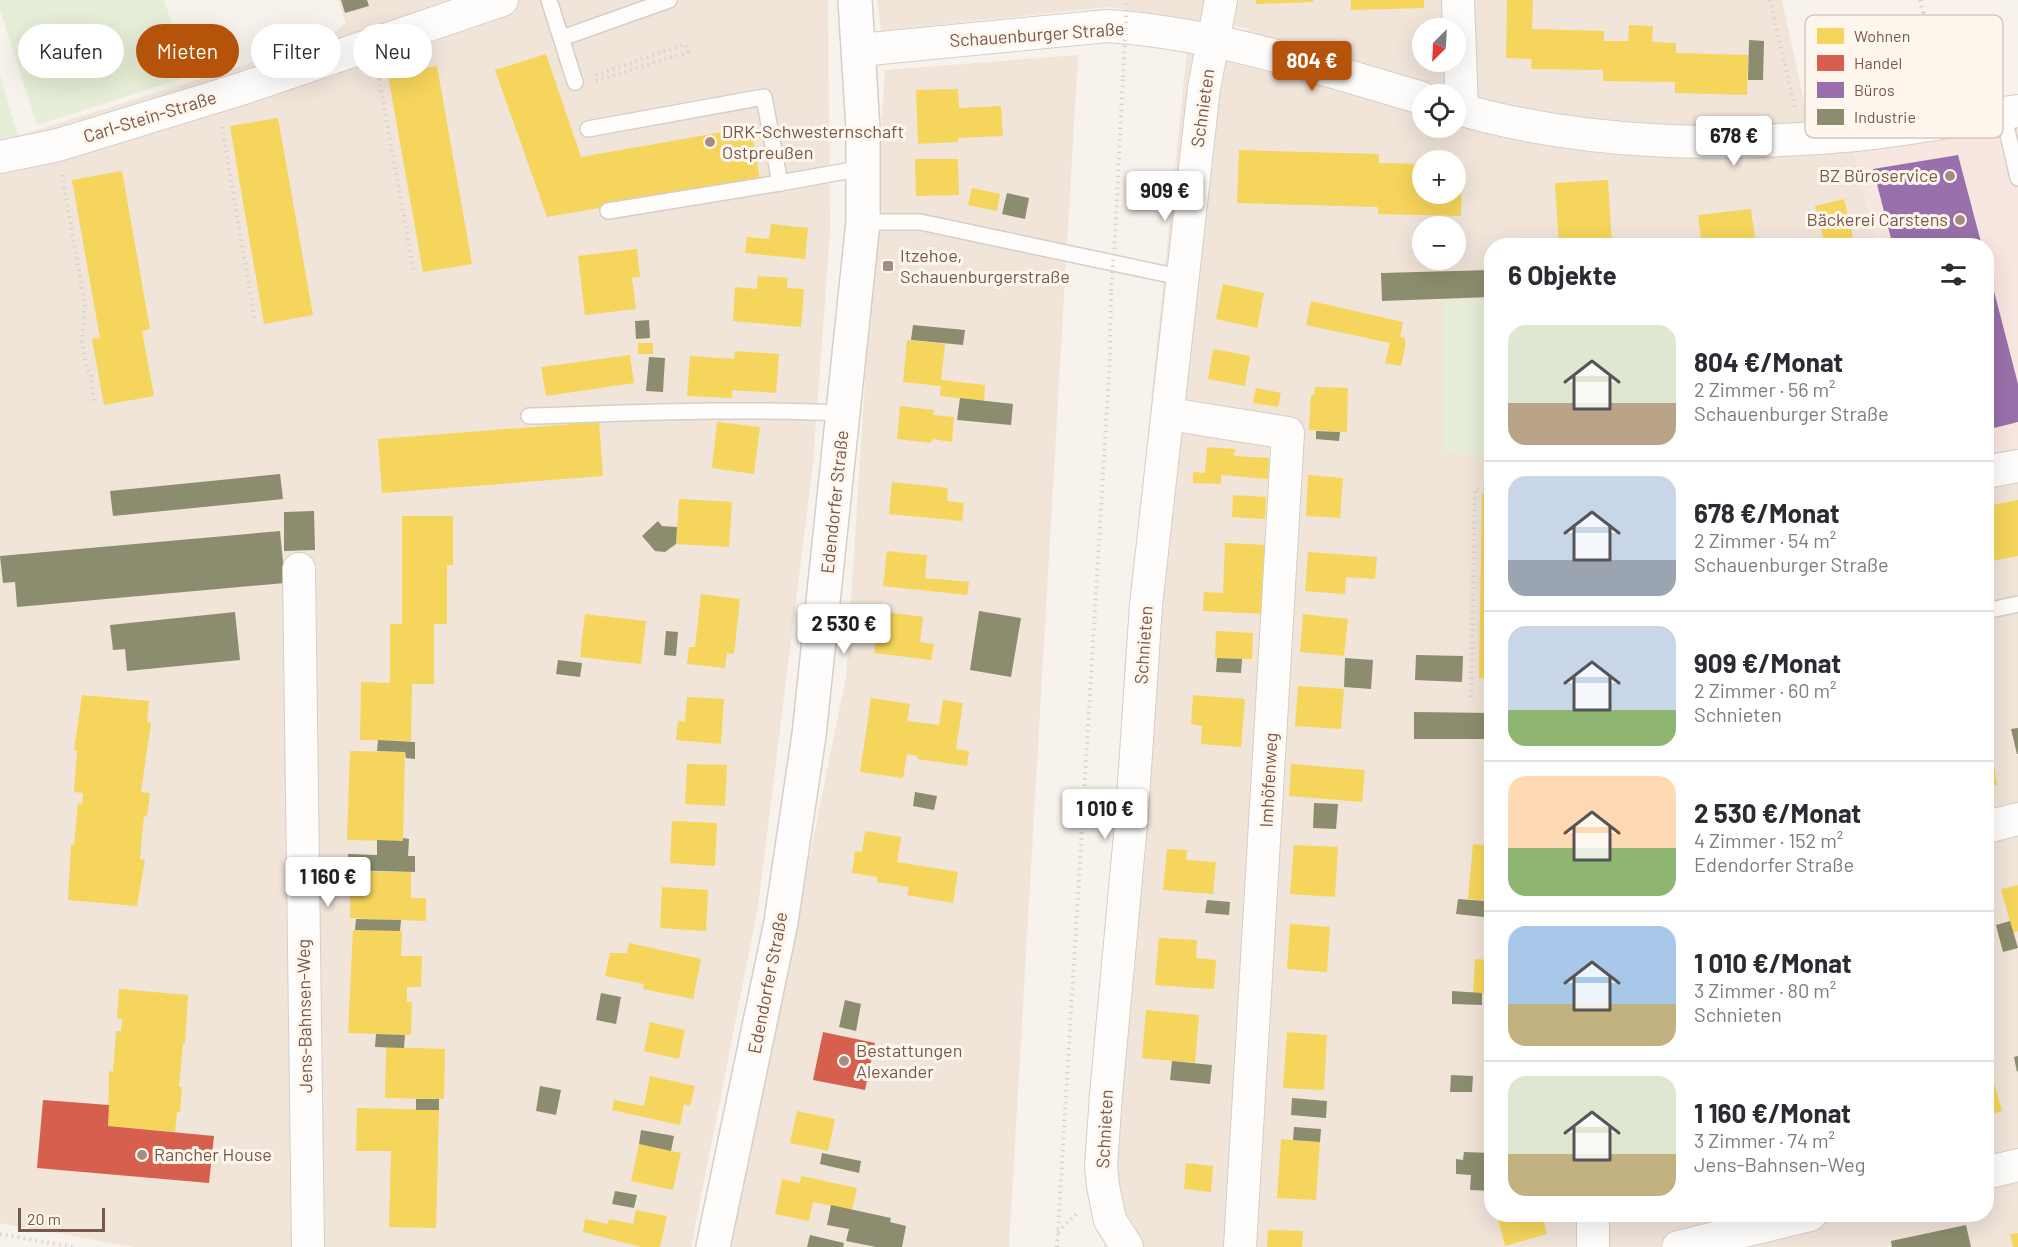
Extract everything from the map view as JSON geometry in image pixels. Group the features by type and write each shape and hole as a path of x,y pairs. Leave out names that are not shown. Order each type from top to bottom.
{"street":[{"name":"Carl-Stein-Straße","path":"0,157 58,145 244,88 502,0"},
{"name":"Edendorfer Straße","path":"713,1247 781,922 809,735 863,222 860,50 855,0"},
{"name":"Schnieten","path":"1127,1247 1110,1220 1101,1166 1132,813 1146,605 1204,88 1221,0"},
{"path":"1458,0 1458,84"},
{"name":"Schauenburger Straße","path":"860,50 1107,26 1146,28 1214,40 1412,95"},
{"path":"1466,111 1570,131 1634,139 1701,143 1815,138"},
{"name":"Imhöfenweg","path":"1169,414 1288,433 1240,1247"},
{"path":"1994,470 2018,466"},
{"name":"Jens-Bahnsen-Weg","path":"299,569 308,1247"},
{"path":"1994,825 2018,819"},
{"path":"1994,1171 2018,1165"},
{"path":"1593,1222 1593,1247"},
{"path":"1678,1247 1781,1222"}],"lane":[{"path":"549,0 575,82"},
{"path":"562,38 669,0"},
{"path":"593,128 765,97 780,183"},
{"path":"2010,112 2018,178"},
{"path":"608,211 863,168"},
{"path":"863,222 920,222 1184,278"},
{"path":"529,416 701,411 844,413"},
{"path":"1994,609 2018,604"}],"path":[{"path":"1056,1247 1084,813 1127,0"},
{"path":"1770,0 1801,139"},
{"path":"1920,0 1924,15"},
{"path":"1923,12 1929,15"},
{"path":"575,82 685,44 688,52 588,84 593,128"},
{"path":"378,78 414,273"},
{"path":"223,132 255,322"},
{"path":"58,145 68,220 85,305 82,341 86,367 91,375 94,404"},
{"path":"1471,698 1475,489 1484,489"},
{"path":"0,1234 72,1247"}],"shaded area":[{"path":"338,0 828,0 830,232 813,463 758,907 691,1247 134,1247 0,1223 0,138 18,136 203,78 239,78 239,67 251,63 251,78 341,78 341,27 346,23"},
{"path":"877,0 1782,0 1805,106 1805,138 1810,138 1812,153 1853,149 1876,238 1484,238 1484,1222 1994,1222 1994,462 2018,458 2018,1247 1104,1247 1124,667 1187,51 1251,29 1109,7 881,31"},
{"path":"1078,55 1009,1247 731,1247 846,677 885,70"},
{"path":"2018,126 2018,458 1994,462 1994,238 1876,238 1853,150 1936,138 2003,138 2003,128"}],"green space":[{"path":"0,0 164,0 172,24 136,24 136,78 183,78 37,125 22,78 124,78 124,24 18,24 18,66 0,10"},
{"path":"0,75 18,136 0,138"},
{"path":"1484,300 1484,455 1442,453 1445,301"}],"building: Wohnen":[{"path":"1256,0 1313,0 1313,2 1256,4"},
{"path":"1351,0 1424,0 1424,8 1351,10"},
{"path":"1507,0 1533,0 1532,29 1604,31 1604,41 1628,41 1629,25 1653,26 1652,42 1676,43 1676,53 1748,55 1747,95 1675,93 1675,82 1603,81 1603,70 1531,69 1532,59 1506,58"},
{"name":"DRK-Schwesternschaft Ostpreußen","path":"546,54 581,157 751,127 760,180 547,217 495,70"},
{"path":"437,66 472,264 423,272 389,78 432,78 432,67"},
{"path":"958,89 959,108 1001,106 1003,136 958,138 958,142 918,144 916,90"},
{"path":"278,118 313,315 264,324 230,126"},
{"path":"1239,150 1379,154 1379,163 1412,164 1412,204 1461,204 1461,216 1378,214 1378,207 1237,203"},
{"path":"915,159 958,159 959,195 916,196"},
{"path":"122,171 150,329 142,331 154,396 104,405 92,339 100,338 72,180"},
{"path":"1608,180 1612,238 1558,238 1555,183"},
{"path":"972,188 1000,194 997,211 968,205"},
{"path":"1844,199 1853,237 1823,238 1815,206"},
{"path":"1751,209 1755,238 1701,238 1698,215"},
{"path":"771,224 808,228 805,259 745,253 747,237 769,239"},
{"path":"637,249 640,277 632,278 636,309 585,315 578,256"},
{"path":"758,276 788,278 787,288 804,289 801,327 733,321 735,287 757,289"},
{"path":"1223,284 1264,293 1257,328 1216,319"},
{"path":"1311,301 1403,322 1400,337 1405,338 1405,347 1401,366 1385,363 1390,343 1306,325"},
{"path":"907,340 945,344 941,380 985,385 984,401 940,396 941,386 903,382"},
{"path":"638,343 653,343 653,354 638,354"},
{"path":"1213,349 1250,356 1245,386 1208,379"},
{"path":"735,351 779,354 776,393 732,390 732,398 687,396 690,356 734,359"},
{"path":"630,355 634,383 546,396 541,367"},
{"path":"1315,387 1348,388 1347,432 1309,430 1311,395 1314,395"},
{"path":"1256,388 1281,393 1278,407 1253,403"},
{"path":"900,406 934,410 933,415 954,417 952,442 932,439 931,443 897,439"},
{"path":"599,422 603,476 382,493 378,439"},
{"path":"717,422 760,427 754,474 712,468"},
{"path":"1207,447 1235,449 1234,456 1269,458 1268,479 1221,475 1221,484 1193,483 1193,472 1205,473"},
{"path":"1308,475 1343,478 1340,518 1306,516"},
{"path":"892,482 948,488 947,501 964,503 962,521 889,514"},
{"path":"1482,493 1484,493 1484,678 1479,678"},
{"path":"1233,495 1266,497 1265,519 1232,517"},
{"path":"679,499 732,502 729,547 676,544"},
{"path":"2018,500 2018,556 1994,560 1994,504"},
{"path":"402,516 453,516 453,565 447,565 447,624 434,624 434,684 412,684 411,741 360,740 361,682 390,683 390,624 402,624"},
{"path":"1225,543 1268,545 1264,614 1203,611 1204,592 1223,593"},
{"path":"887,551 927,555 925,578 969,582 967,595 883,586"},
{"path":"1308,552 1377,557 1375,579 1346,577 1345,594 1305,591"},
{"path":"701,594 740,599 734,654 727,653 725,668 687,664 689,647 695,647"},
{"path":"880,611 923,617 920,642 934,644 931,660 874,653"},
{"path":"585,614 646,621 641,664 580,657"},
{"path":"1303,614 1348,619 1344,656 1300,652"},
{"path":"1216,631 1253,633 1252,659 1215,658"},
{"path":"1298,686 1344,689 1341,729 1295,726"},
{"path":"82,695 149,701 147,722 151,723 141,792 150,793 147,817 144,816 140,859 145,860 137,906 68,900 71,845 74,845 78,804 82,804 83,793 74,792 77,751 74,750"},
{"path":"1193,695 1245,699 1241,747 1201,744 1202,726 1191,724"},
{"path":"687,697 724,699 721,744 676,740 678,721 685,722"},
{"path":"871,698 910,704 907,721 939,725 943,700 963,703 956,749 969,751 967,766 917,759 918,756 907,754 903,778 860,772"},
{"path":"350,751 405,752 403,841 347,840"},
{"path":"687,764 727,765 725,806 685,804"},
{"path":"1291,764 1365,770 1362,802 1289,796"},
{"path":"1994,765 1997,785 1994,786"},
{"path":"672,821 717,823 715,866 670,863"},
{"path":"865,831 901,837 897,862 958,872 953,903 907,895 909,887 877,882 877,877 852,873 855,851 862,852"},
{"path":"1473,844 1484,845 1484,900 1468,899"},
{"path":"1294,845 1338,847 1335,897 1290,894"},
{"path":"1167,849 1187,850 1186,860 1216,862 1213,894 1163,890"},
{"path":"351,871 411,872 411,898 426,898 426,921 350,918"},
{"path":"2018,885 2018,931 2013,933 2001,889"},
{"path":"662,887 708,890 706,931 660,928"},
{"path":"1290,924 1330,927 1327,972 1287,969"},
{"path":"353,930 402,931 401,956 422,956 421,987 407,987 407,1002 412,1002 411,1035 348,1033"},
{"path":"1159,938 1197,940 1196,958 1216,960 1214,989 1155,985"},
{"path":"629,943 701,959 693,999 643,989 644,984 605,976 610,953 627,953"},
{"path":"1475,959 1484,960 1484,994 1473,993"},
{"path":"119,989 188,995 179,1087 182,1087 180,1112 177,1112 175,1132 108,1126 109,1071 113,1072 116,1031 121,1031 122,1019 117,1018"},
{"path":"1146,1010 1199,1015 1195,1063 1142,1058"},
{"path":"650,1022 685,1030 679,1059 644,1051"},
{"path":"1287,1032 1327,1035 1324,1090 1283,1088"},
{"path":"386,1047 445,1049 444,1099 385,1098"},
{"path":"650,1076 695,1086 690,1106 684,1104 680,1125 612,1110 614,1100 644,1106"},
{"path":"1994,1083 2002,1111 1994,1114"},
{"path":"357,1108 439,1110 436,1228 389,1227 391,1151 356,1151"},
{"path":"797,1111 835,1119 828,1151 790,1143"},
{"path":"1281,1139 1320,1142 1316,1200 1277,1198"},
{"path":"639,1144 681,1153 673,1190 631,1181"},
{"path":"1186,1163 1213,1166 1211,1192 1184,1189"},
{"path":"801,1176 857,1188 852,1210 813,1202 809,1221 775,1214 782,1179 800,1183"},
{"path":"636,1210 667,1216 660,1247 641,1247 583,1232 585,1219 608,1224 609,1219 633,1224"},
{"path":"1499,1222 1544,1222 1547,1234 1505,1246"},
{"path":"1268,1230 1303,1231 1302,1247 1267,1247"},
{"path":"2018,1233 2018,1247 2013,1247 2010,1234"}],"building: Handel":[{"name":"Bestattungen Alexander","path":"823,1032 875,1043 865,1090 813,1080"},
{"path":"43,1100 109,1105 108,1126 214,1136 209,1183 37,1168"}],"building: Büros":[{"path":"1958,155 1980,238 1891,238 1873,169"},
{"path":"1994,291 2018,384 2018,422 1994,428"}],"building: Industrie":[{"path":"341,0 367,0 369,6 345,13"},
{"path":"1749,40 1764,41 1763,80 1748,80"},
{"path":"1007,193 1029,198 1025,219 1002,214"},
{"path":"1484,270 1484,297 1382,301 1381,273"},
{"path":"649,320 650,338 636,339 635,321"},
{"path":"913,325 965,330 963,345 911,340"},
{"path":"649,357 665,358 663,392 646,391"},
{"path":"960,398 1013,404 1011,425 957,420"},
{"path":"1316,431 1340,432 1339,441 1316,439"},
{"path":"280,474 283,499 113,516 110,491"},
{"path":"314,511 315,550 284,551 284,512"},
{"path":"658,521 662,526 677,527 676,544 665,552 655,551 642,536"},
{"path":"280,531 285,583 17,607 15,582 3,583 0,556"},
{"path":"979,611 1021,618 1011,677 970,670"},
{"path":"235,612 240,660 127,671 125,649 113,650 110,625"},
{"path":"666,631 678,632 676,656 664,655"},
{"path":"1416,655 1463,656 1462,682 1415,680"},
{"path":"1217,658 1242,659 1241,673 1216,672"},
{"path":"1345,658 1373,660 1371,689 1344,687"},
{"path":"558,660 582,663 580,677 556,674"},
{"path":"1414,712 1484,713 1484,739 1414,739"},
{"path":"2018,728 2018,754 2017,754 2011,729"},
{"path":"378,740 415,742 415,759 406,758 405,752 377,751"},
{"path":"915,792 937,796 934,810 913,806"},
{"path":"1314,803 1338,804 1336,829 1313,828"},
{"path":"403,838 409,839 408,856 415,856 415,872 347,870 348,854 377,855 377,840 403,841"},
{"path":"1458,899 1484,901 1484,917 1456,914"},
{"path":"1207,900 1230,902 1229,915 1205,913"},
{"path":"356,919 401,920 400,931 355,930"},
{"path":"2010,921 2018,948 2003,952 1996,925"},
{"path":"1452,991 1482,993 1482,1005 1452,1004"},
{"path":"601,993 621,997 616,1024 596,1020"},
{"path":"845,1000 861,1004 856,1031 839,1027"},
{"path":"376,1034 405,1035 404,1048 375,1047"},
{"path":"2018,1056 2018,1071 2017,1072 2014,1057"},
{"path":"1172,1061 1212,1065 1210,1084 1170,1080"},
{"path":"1451,1075 1473,1076 1472,1092 1450,1092"},
{"path":"540,1086 561,1090 556,1115 536,1111"},
{"path":"1292,1098 1327,1101 1326,1118 1291,1115"},
{"path":"416,1099 439,1099 439,1110 416,1110"},
{"path":"1294,1127 1321,1129 1320,1142 1293,1140"},
{"path":"641,1130 674,1136 671,1151 639,1144"},
{"path":"1464,1152 1484,1153 1484,1191 1470,1190 1471,1175 1456,1174 1456,1159 1463,1160"},
{"path":"822,1153 861,1161 859,1173 820,1164"},
{"path":"615,1191 637,1195 634,1208 612,1204"},
{"path":"831,1205 891,1218 890,1222 906,1226 902,1247 876,1247 846,1241 849,1229 827,1225"},
{"path":"1966,1225 1971,1247 1892,1247 1891,1241"},
{"path":"810,1235 844,1243 843,1247 807,1247"}],"place":[{"name":"DRK-Schwesternschaft Ostpreußen","path":"710,142"},
{"name":"BZ Büroservice","path":"1950,176"},
{"name":"Bäckerei Carstens","path":"1960,220"},
{"name":"Itzehoe, Schauenburgerstraße","path":"888,266"},
{"name":"Bestattungen Alexander","path":"844,1061"},
{"name":"Rancher House","path":"142,1155"}]}
